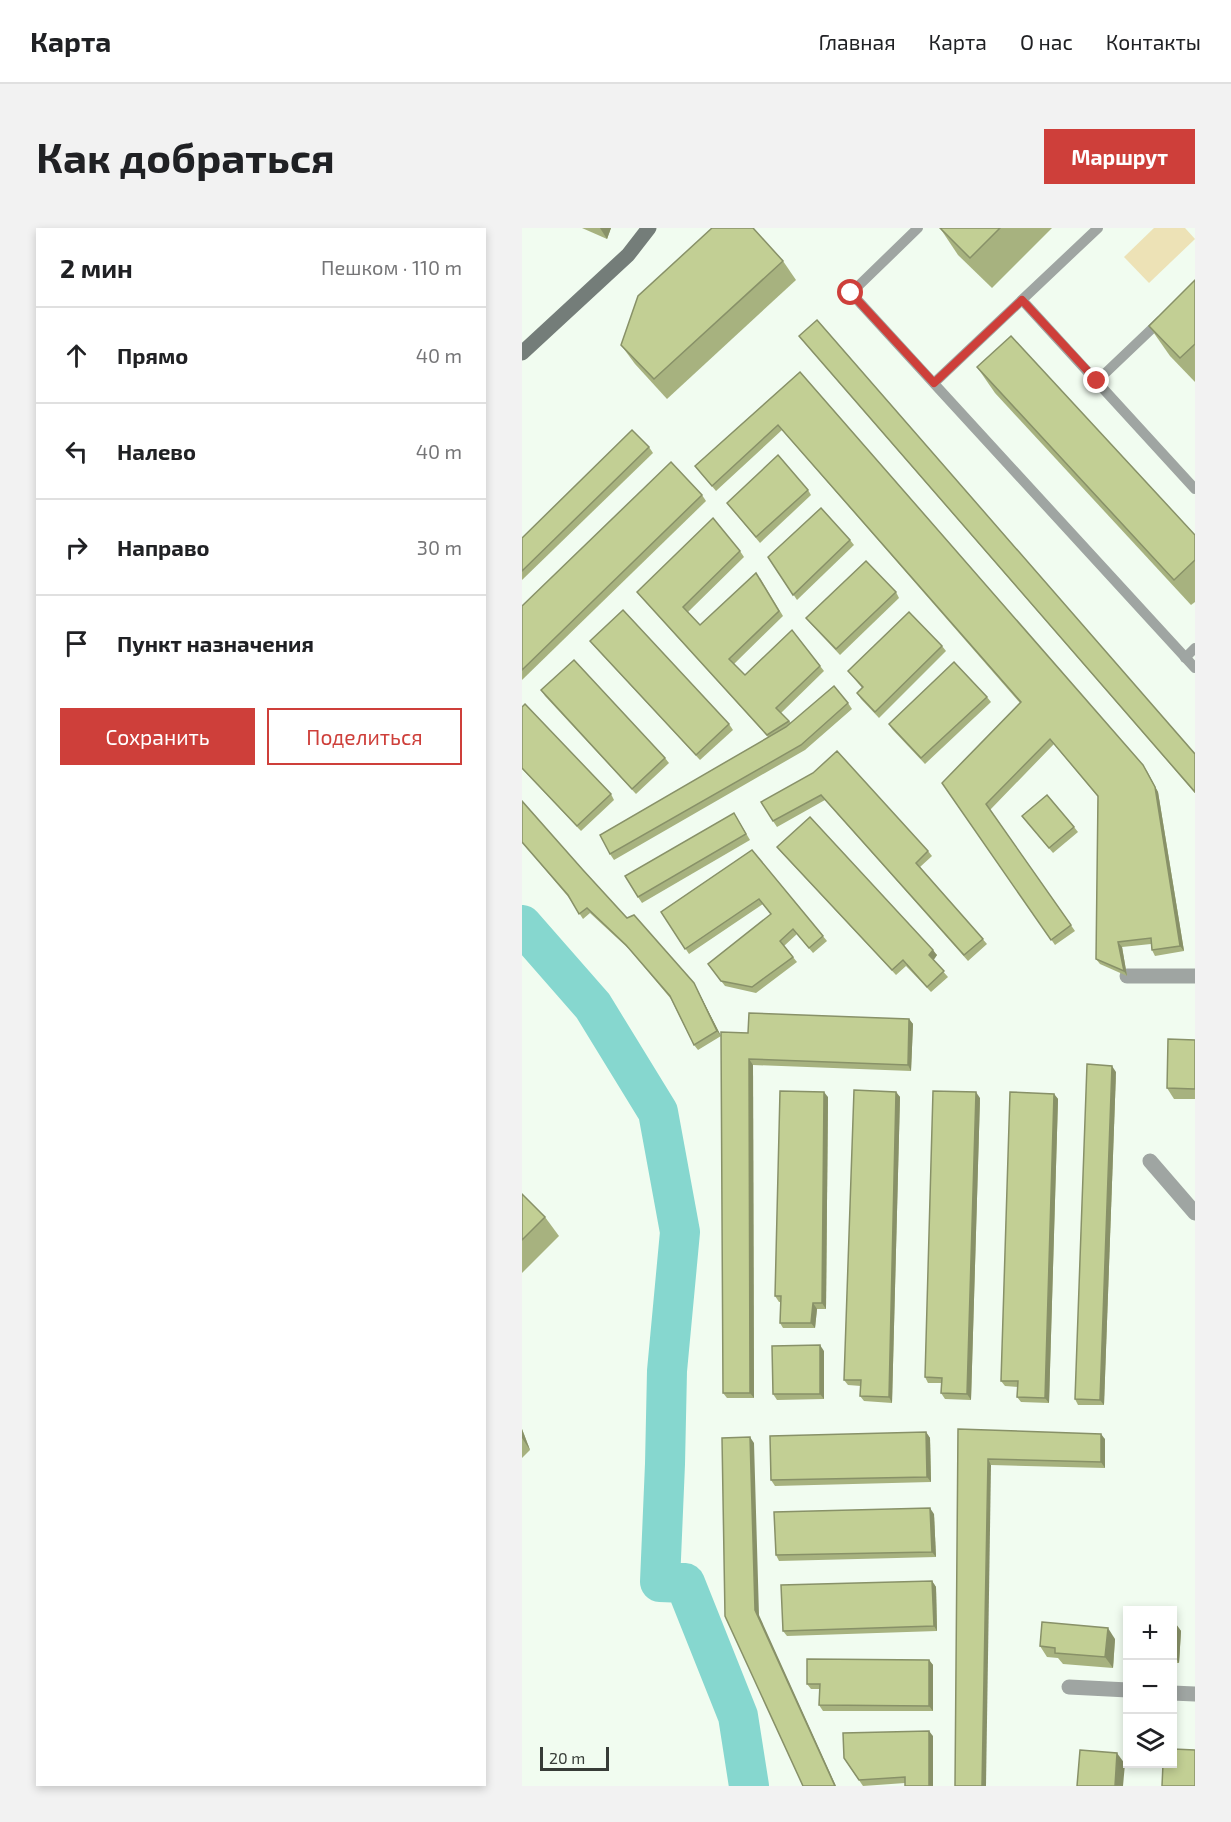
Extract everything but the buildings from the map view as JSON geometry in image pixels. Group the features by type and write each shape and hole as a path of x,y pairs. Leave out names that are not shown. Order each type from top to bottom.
{"main road":[{"path":"522,353 627,255 649,228"}],"street":[{"path":"1127,976 1195,976"},
{"path":"1150,1161 1195,1213"},
{"path":"1069,1687 1123,1690"},
{"path":"1177,1693 1195,1694"}],"lane":[{"path":"918,228 851,293 1195,668"},
{"path":"934,383 1098,228"},
{"path":"1022,300 1195,489"},
{"path":"1097,381 1171,311"},
{"path":"1185,658 1195,648"}],"shaded area":[{"path":"1154,228 1185,228 1195,239 1149,283 1124,257"}],"waterway":[{"path":"522,925 593,1006 658,1112 680,1232 667,1371 660,1582 685,1583 738,1716 749,1786"}],"route":[{"path":"851,293 934,383 1022,300 1097,381"}]}
